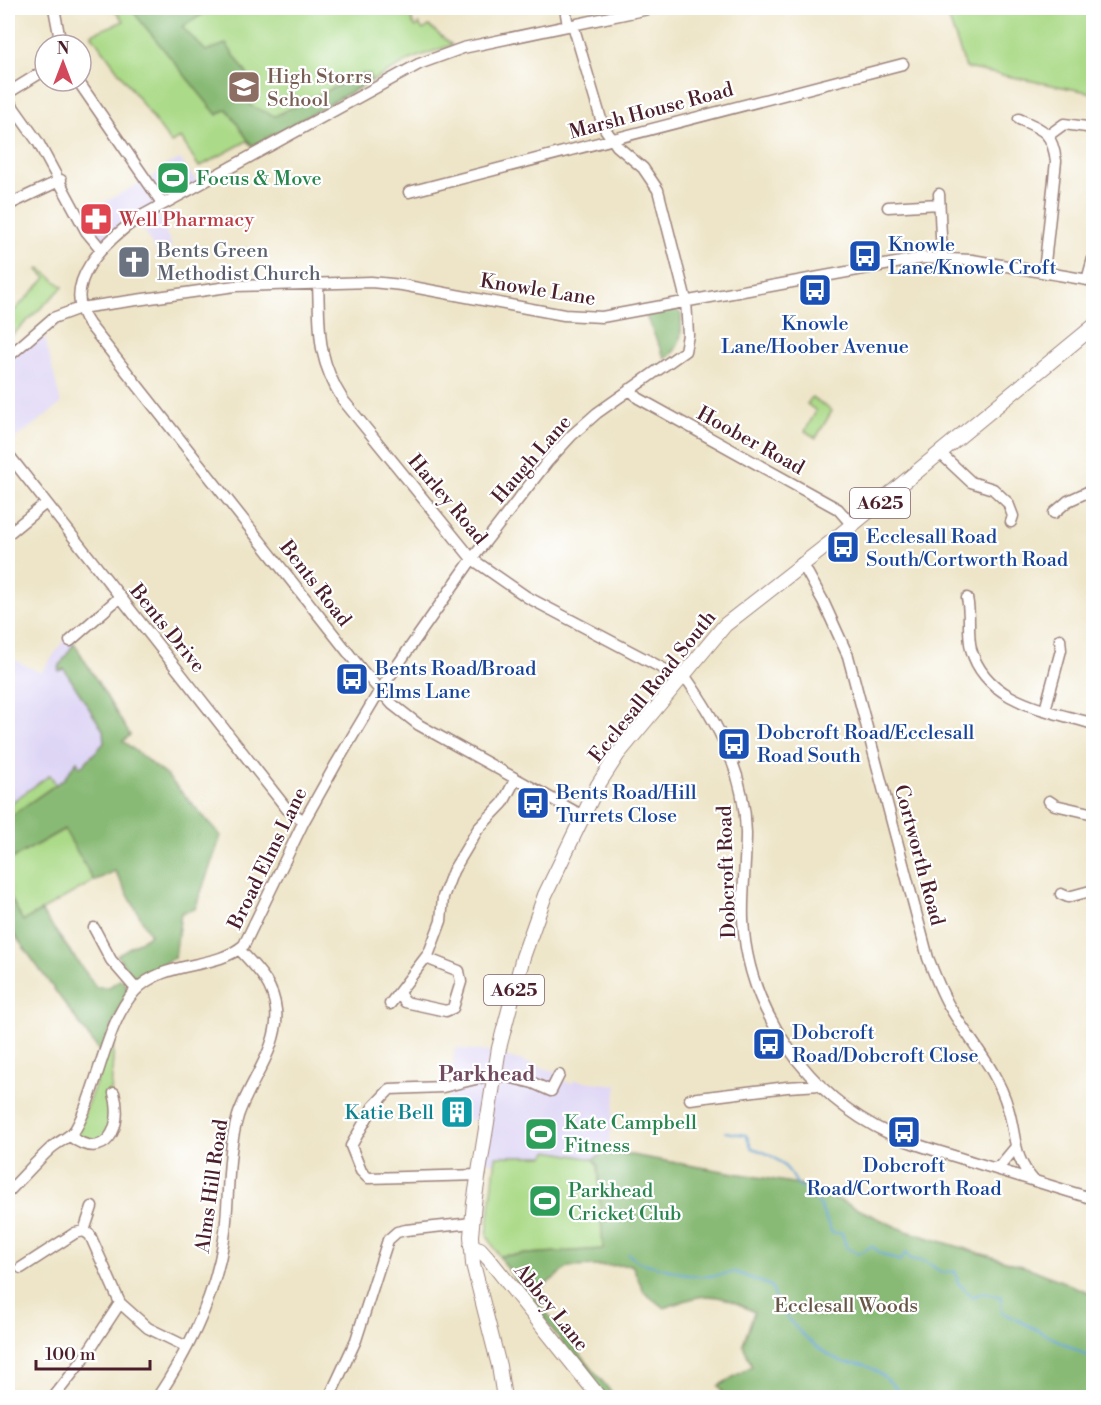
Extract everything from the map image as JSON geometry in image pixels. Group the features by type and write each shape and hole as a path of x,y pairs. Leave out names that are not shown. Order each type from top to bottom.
{"main road":[{"name":"Ecclesall Road South","path":"504,1398 499,1366 475,1278 471,1246 472,1223 499,1048 531,929 598,785 618,754 725,625 852,525 1094,326"},
{"path":"472,1223 490,1261 480,1267 475,1278"},
{"name":"Abbey Lane","path":"471,1246 480,1249 600,1398"}],"street":[{"path":"54,8 59,33"},
{"path":"565,8 603,126 611,139 643,168 658,190 686,300"},
{"path":"80,308 79,290 82,278 101,249 124,227 162,203 419,64 463,48 653,8"},
{"name":"Marsh House Road","path":"409,192 903,64"},
{"path":"8,93 33,77"},
{"path":"86,93 162,203"},
{"path":"8,100 38,142 61,180 86,231 101,249"},
{"path":"1019,119 1049,135 1054,145 1056,161 1044,272"},
{"path":"1049,135 1064,124 1094,128"},
{"path":"8,205 61,180"},
{"path":"888,207 939,199 942,257"},
{"path":"1090,281 1094,255"},
{"name":"Knowle Lane","path":"8,357 53,318 80,308 198,290 370,282 402,285 585,317 619,316 686,300 901,261 942,257 1090,281"},
{"name":"Harley Road","path":"318,283 323,362 332,382 343,400 472,559 527,597 682,677"},
{"name":"Haugh Lane","path":"380,690 472,559 548,461 584,424 685,351 688,335 686,300"},
{"name":"Bents Road","path":"80,308 96,334 361,669 392,704 419,725 583,816"},
{"name":"Hoober Road","path":"630,389 638,398 838,509 852,525"},
{"path":"939,452 971,482 993,489 1008,503 1013,516 1011,522"},
{"name":"Bents Drive","path":"8,454 287,809 304,821"},
{"path":"1054,513 1068,501 1094,489"},
{"path":"8,534 46,503"},
{"name":"Cortworth Road","path":"802,563 823,601 848,656 928,958 951,1011 999,1080 1009,1111 1015,1148 1024,1169 1035,1181"},
{"path":"70,641 120,597"},
{"path":"967,598 970,646 987,678 1012,700 1094,724"},
{"path":"1045,710 1060,650 1060,639"},
{"name":"Dobcroft Road","path":"682,677 727,746 741,787 746,832 743,921 751,974 760,1000 775,1028 820,1085 843,1104 889,1134 1094,1199"},
{"name":"Broad Elms Lane","path":"136,989 170,969 224,957 238,949 248,939 304,821 380,690"},
{"path":"390,1004 426,958 441,921 443,897 449,878 478,829 503,803 515,780"},
{"path":"1049,801 1055,805 1094,814"},
{"path":"1061,894 1068,897 1094,890"},
{"path":"8,1192 49,1150 70,1136 79,1121 126,1004 136,989 111,960 94,927"},
{"name":"Alms Hill Road","path":"157,1398 187,1347 218,1266 227,1204 229,1158 239,1115 276,1026 276,1012 270,985 262,973 238,949"},
{"path":"399,993 405,1002 446,1011 453,1008 460,981 459,971 426,958"},
{"path":"480,1175 368,1178 362,1172 351,1146 372,1107 390,1089 443,1087 496,1074 533,1083 551,1091 559,1075"},
{"path":"690,1099 820,1085"},
{"path":"70,1136 88,1146 95,1147 106,1142 114,1130 114,1093"},
{"path":"993,1168 1000,1166 1015,1148"},
{"path":"84,1231 92,1207"},
{"path":"329,1398 356,1340 388,1240 397,1232 406,1230 472,1223"},
{"path":"21,1268 75,1233 84,1231 90,1235 120,1303 148,1328 187,1347"},
{"path":"53,1398 82,1361 120,1303"}],"shaded area":[{"path":"180,159 198,183 155,208 172,246 157,254 138,219 101,249 79,216 166,169 165,165"},
{"path":"44,333 61,404 8,444 8,357"},
{"path":"67,636 74,643 130,735 43,793 94,881 24,921 8,926 8,657 41,673"},
{"path":"455,1048 490,1052 522,1061 556,1072 555,1078 572,1084 574,1080 617,1085 608,1151 593,1159 496,1156 494,1162 482,1162 489,1119 445,1121"}],"green space":[{"name":"High Storrs School","path":"112,8 409,8 416,27 419,24 423,30 429,26 452,45 414,58 252,146 247,141 199,167 181,138 171,143 93,37 93,33 124,21"},
{"path":"130,8 213,8 182,27 206,51 226,44 248,75 242,90 251,106 275,116 362,74 370,74 371,81 252,146 227,109 217,115"},
{"path":"945,8 1093,8 1093,93 966,68"},
{"path":"40,268 63,287 8,339 8,317 46,278 38,270"},
{"path":"675,309 681,314 680,340 675,350 665,359 646,316"},
{"path":"812,397 832,411 816,438 805,431 816,411 807,404"},
{"path":"74,643 130,735 123,741 168,777 221,836 195,909 181,913 175,957 138,977 132,977 117,955 150,935 115,871 94,881 64,829 8,861 8,818 64,779 77,761 80,767 83,765 104,743 103,730 64,669 59,671 58,668"},
{"path":"50,775 56,784 8,818 8,805"},
{"path":"65,829 94,881 23,921 8,893 8,861"},
{"path":"8,893 23,921 41,911 96,987 109,987 121,979 129,989 100,1052 8,926"},
{"path":"114,1037 109,1134 92,1144 78,1137 77,1131"},
{"name":"Parkhead Cricket Club","path":"549,1151 593,1159 598,1166 604,1249 499,1256 487,1235 496,1156 544,1156"},
{"name":"Ecclesall Woods","path":"608,1151 809,1186 903,1230 1032,1269 1093,1294 1093,1397 725,1397 718,1386 752,1366 743,1345 754,1312 729,1300 709,1296 690,1299 664,1308 644,1292 632,1265 569,1267 532,1295 615,1397 605,1397 528,1298 499,1256 603,1249 598,1166 593,1159"}],"waterway":[{"path":"725,1132 746,1135 752,1148 780,1162 799,1187 813,1191 832,1233 842,1233 846,1247 858,1254 872,1246 880,1253 900,1261 906,1253 911,1259 927,1262 942,1273 955,1271 958,1283 973,1297 984,1292 1001,1297 1002,1312 1094,1359"},
{"path":"628,1254 639,1262 692,1276 713,1276 735,1272 771,1286 781,1309 807,1338 840,1361 873,1369 890,1382 904,1398"},
{"path":"1055,1398 1061,1393 1070,1398"}],"place":[{"name":"High Storrs School","path":"244,87"},
{"name":"Focus & Move","path":"173,178"},
{"name":"Well Pharmacy","path":"96,219"},
{"name":"Knowle Lane/Knowle Croft","path":"865,256"},
{"name":"Bents Green Methodist Church","path":"134,262"},
{"name":"Knowle Lane/Hoober Avenue","path":"815,290"},
{"name":"Ecclesall Road South/Cortworth Road","path":"843,547"},
{"name":"Bents Road/Broad Elms Lane","path":"352,679"},
{"name":"Dobcroft Road/Ecclesall Road South","path":"734,744"},
{"name":"Bents Road/Hill Turrets Close","path":"533,803"},
{"name":"Dobcroft Road/Dobcroft Close","path":"769,1044"},
{"name":"Katie Bell","path":"457,1112"},
{"name":"Dobcroft Road/Cortworth Road","path":"904,1132"},
{"name":"Kate Campbell Fitness","path":"541,1134"},
{"name":"Parkhead Cricket Club","path":"545,1201"}],"district":[{"name":"Parkhead","path":"487,1074"}]}
